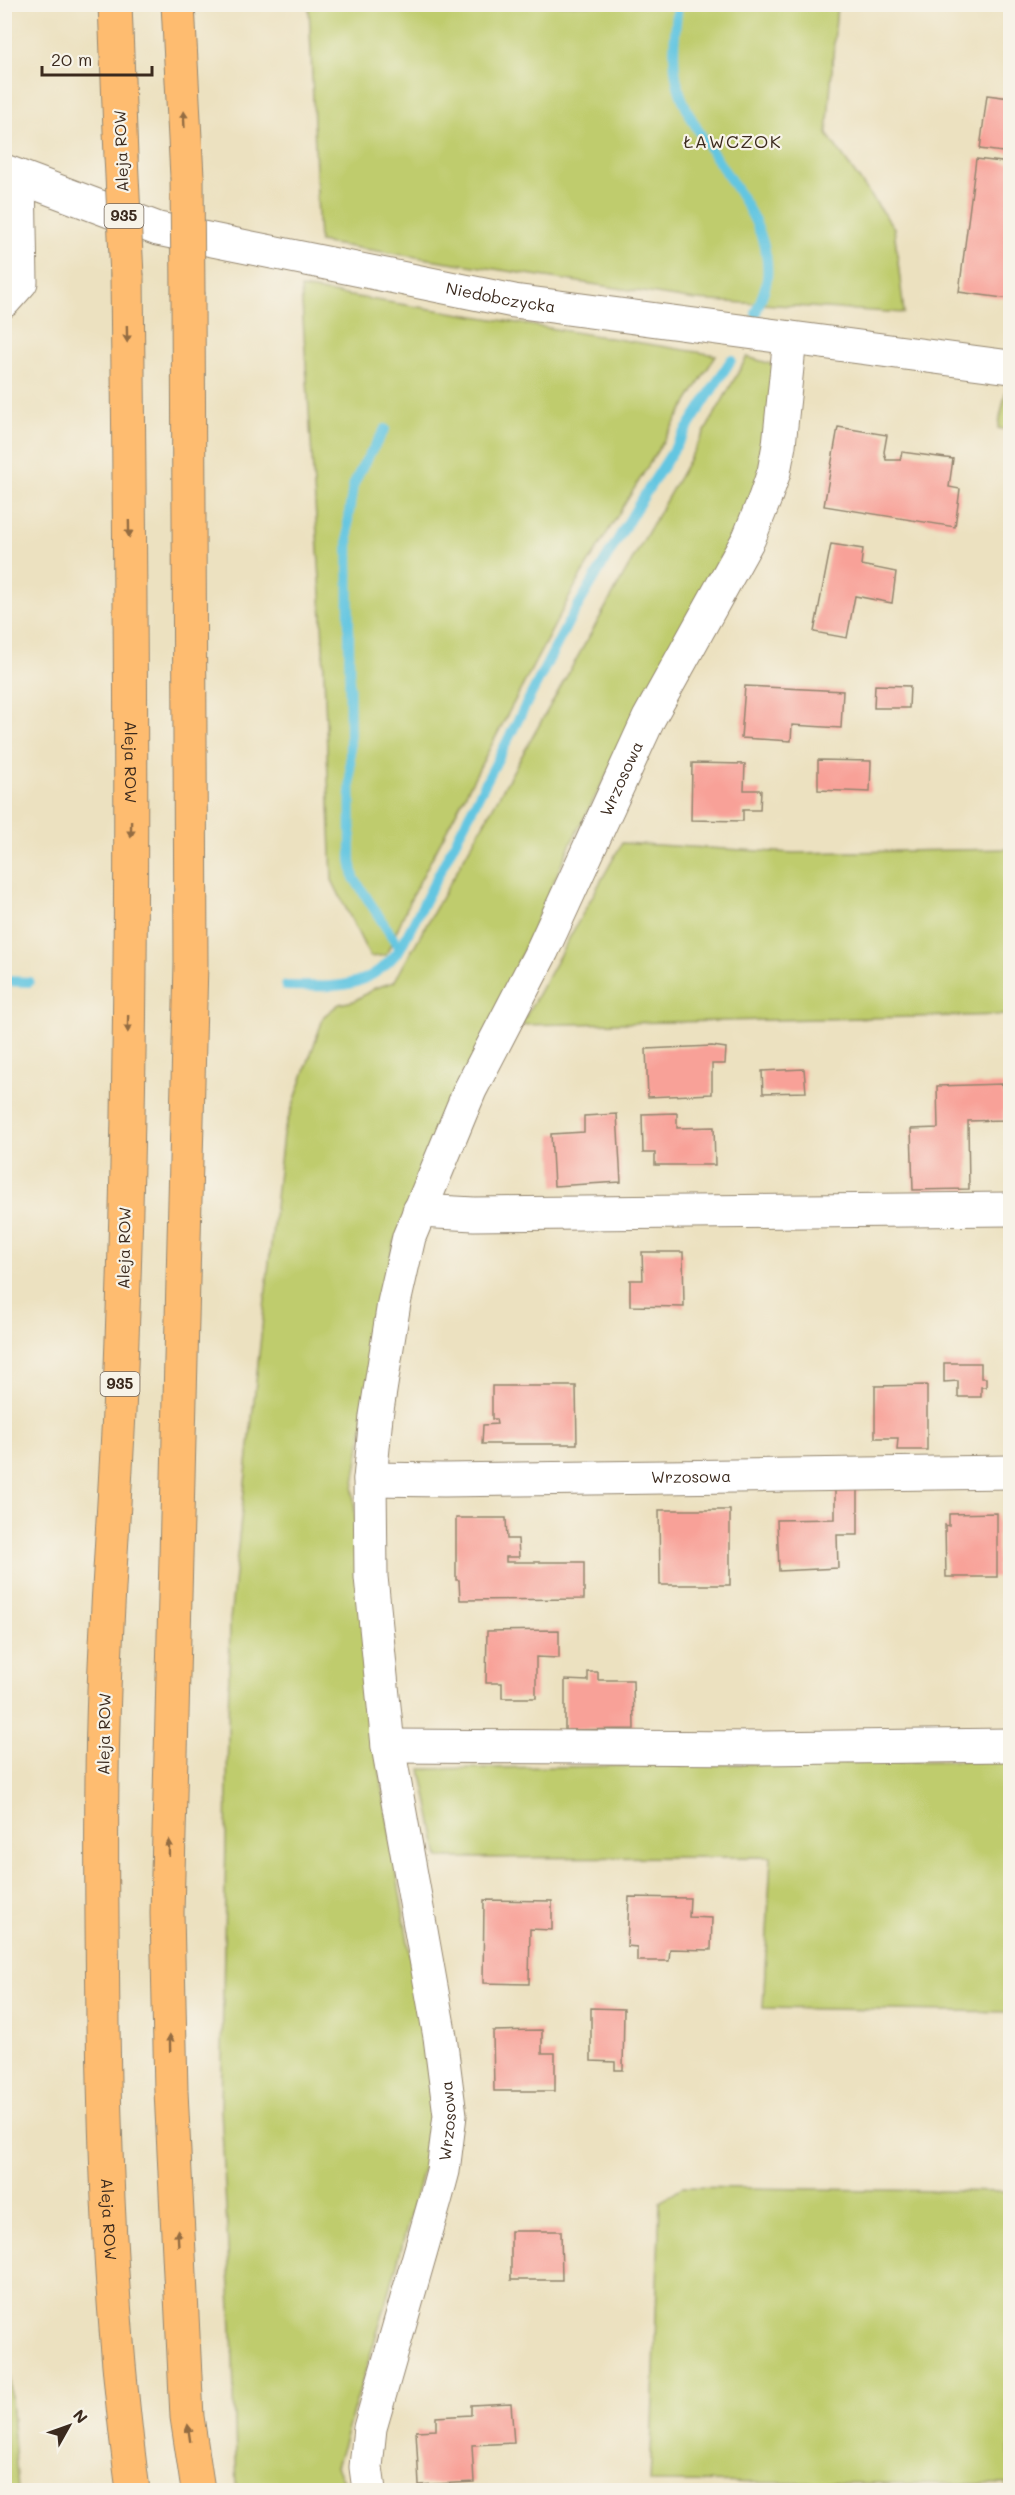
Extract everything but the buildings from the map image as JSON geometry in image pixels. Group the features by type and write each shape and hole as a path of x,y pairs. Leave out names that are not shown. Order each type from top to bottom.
{"main road":[{"name":"Aleja ROW","path":"115,4 127,276 132,753 121,1366 105,1690 101,1863 105,2186 123,2419 133,2490"},
{"path":"178,4 187,177 191,963 168,1913 171,2091 187,2417 198,2490"}],"street":[{"path":"4,301 21,282 12,174"},
{"name":"Niedobczycka","path":"12,174 170,231 514,301 1011,367"},
{"name":"Wrzosowa","path":"369,2490 366,2467 370,2428 443,2171 450,2115 440,2037 388,1746 371,1577 370,1479 376,1416 394,1303 409,1237 470,1090 542,951 649,718 749,538 774,472 783,416 790,338"},
{"path":"419,1211 474,1214 1011,1209"},
{"name":"Wrzosowa","path":"370,1479 444,1480 1011,1472"},
{"path":"388,1746 772,1748 1011,1745"}],"green space":[{"path":"309,5 837,5 827,134 894,228 904,313 695,300 319,242"},
{"path":"301,288 716,355 580,577 413,894 386,955 370,957 332,880 321,595"},
{"path":"747,357 775,365 759,485 570,845 393,1246 353,1489 373,1729 437,2118 386,2304 336,2467 348,2490 237,2490 221,2108 230,1620 283,1134 324,1016 339,1004 354,1001 375,988 394,982"},
{"path":"1008,381 1010,382 1010,431 998,428"},
{"path":"622,843 794,853 1010,849 1010,1015 521,1025"},
{"path":"1010,1760 1010,2012 763,2008 771,1857 439,1858 421,1769"},
{"path":"682,2187 1010,2192 1010,2490 1007,2490 1006,2484 650,2482 660,2202"},
{"path":"4,2301 5,2317 18,2490 5,2490"}],"waterway":[{"path":"678,4 674,56 678,86 687,110 700,134 747,205 759,229 766,253 767,278 756,313"},
{"path":"286,986 335,986 363,980 388,963 400,949 569,621 637,507 731,360"},
{"path":"385,429 353,486 348,520 351,860 354,878 400,949"},
{"path":"4,981 29,982"}],"district":[{"name":"ŁAWCZOK","path":"733,142"}]}
